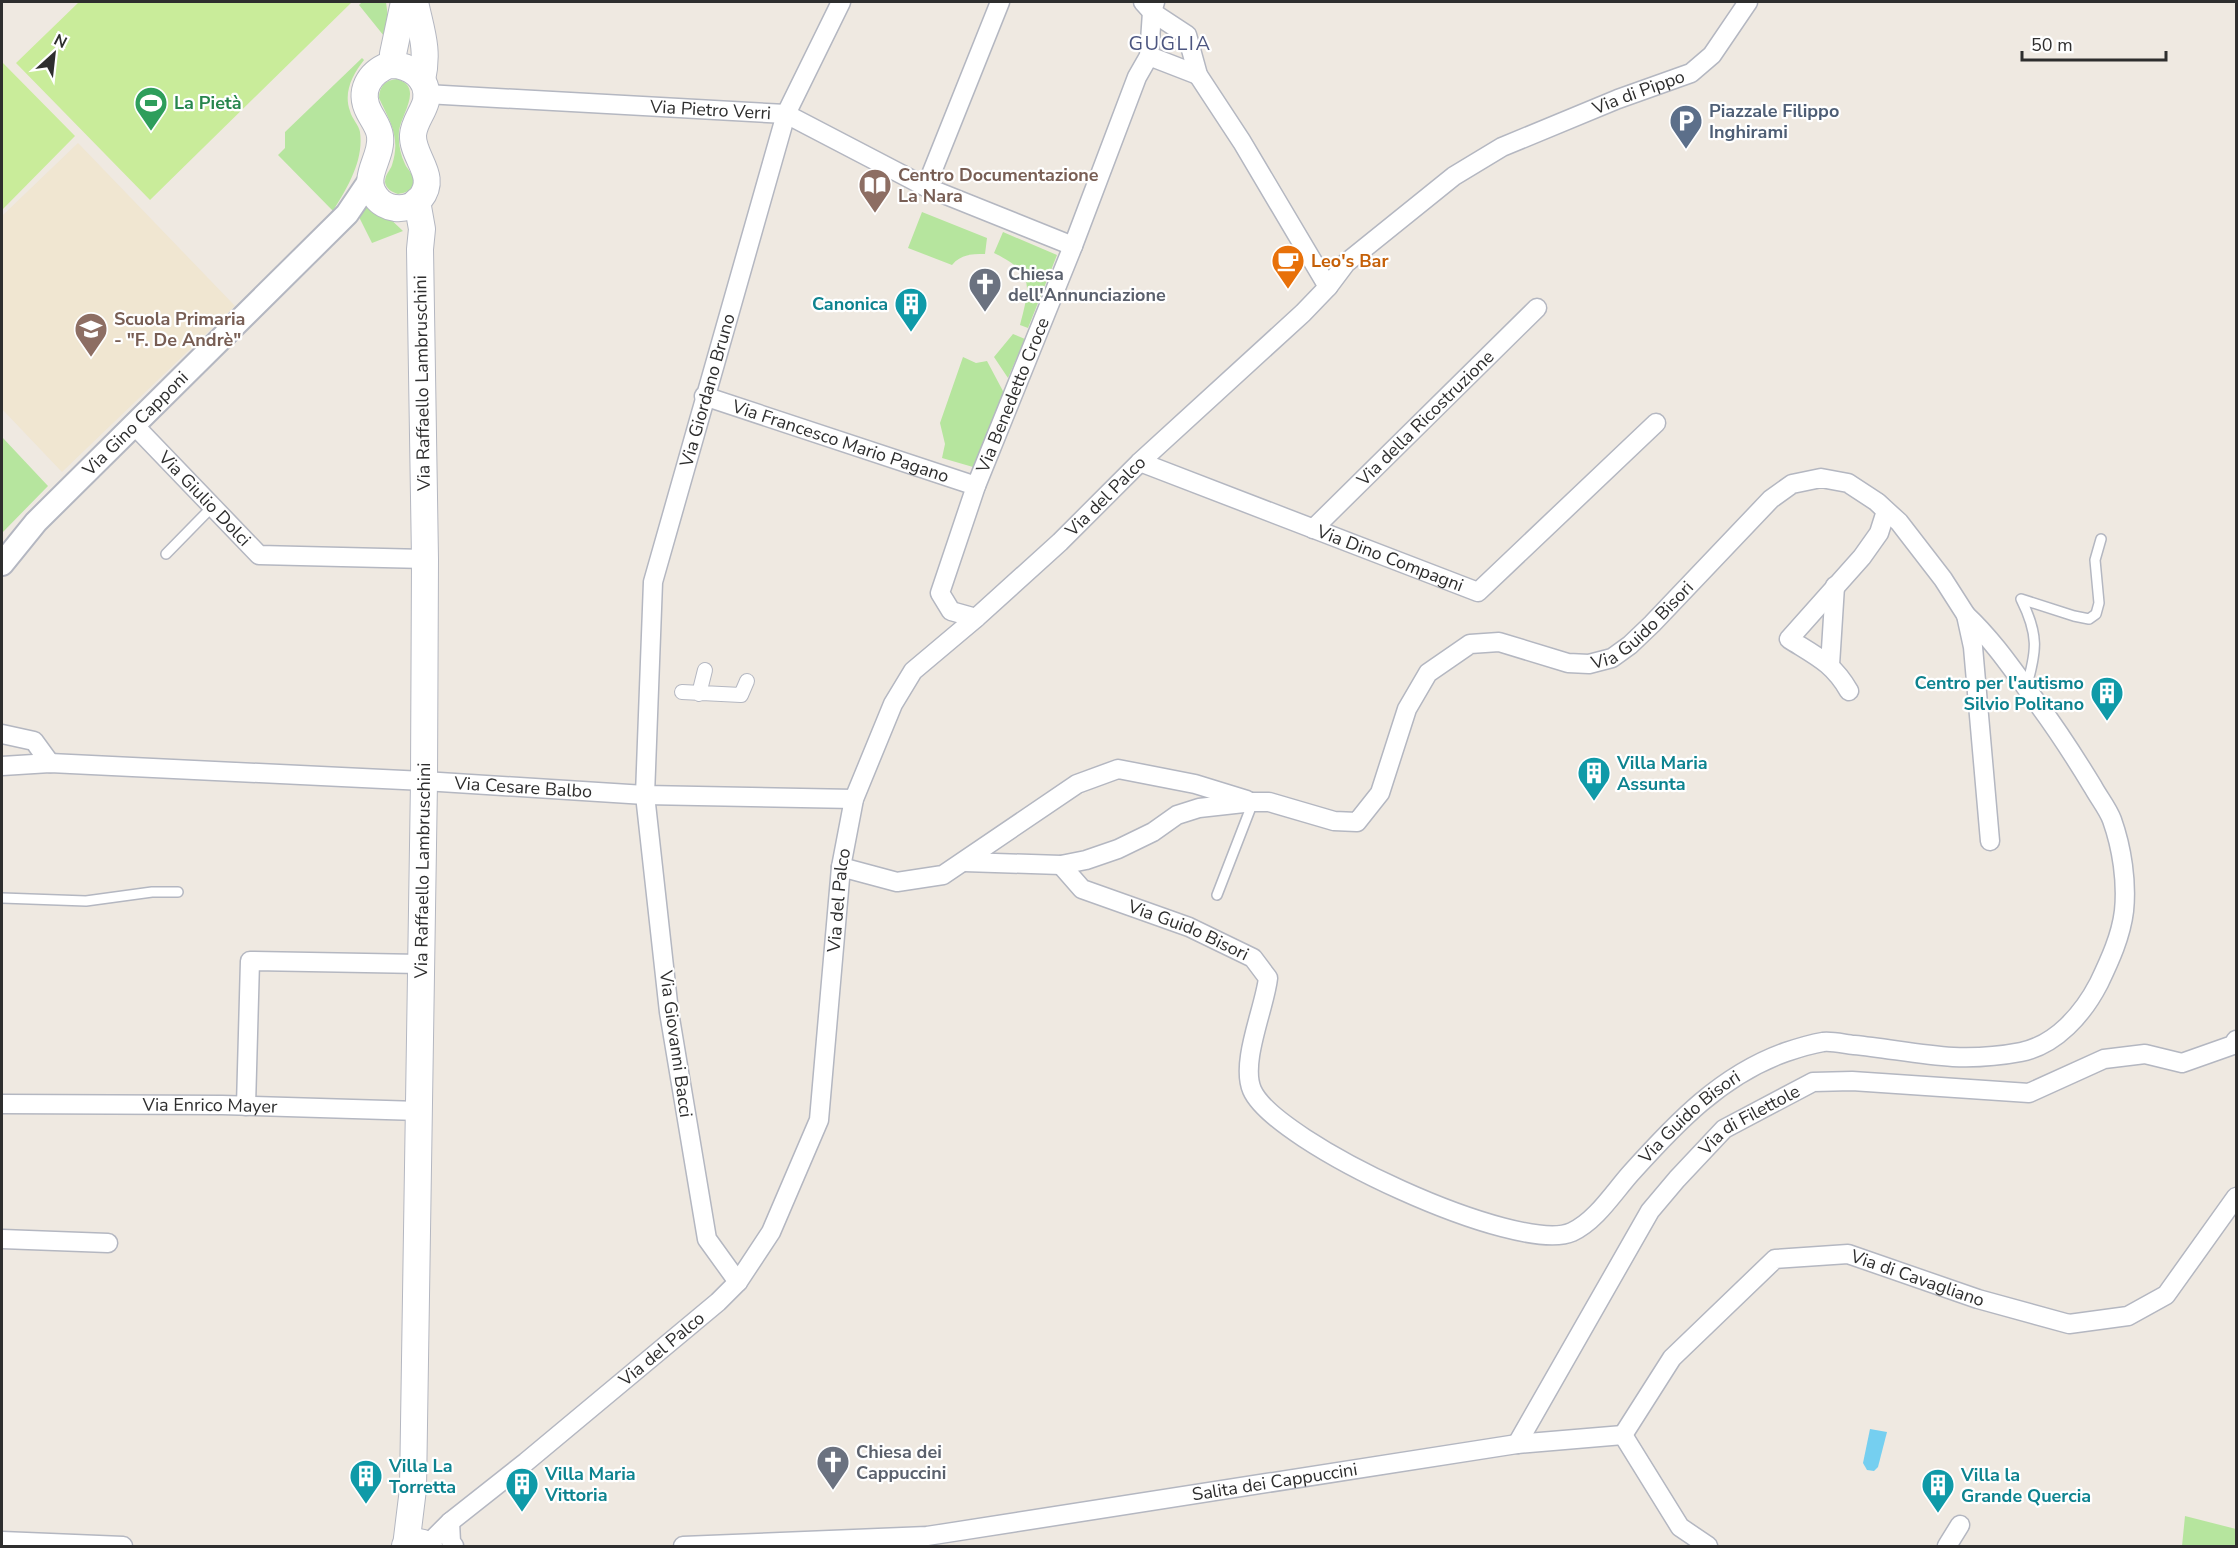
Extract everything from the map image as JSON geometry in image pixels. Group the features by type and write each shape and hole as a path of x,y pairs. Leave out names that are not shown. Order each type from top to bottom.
{"main road":[{"path":"393,65 393,54 404,2"},
{"path":"415,2 424,34 426,54 425,103 415,124 413,135 416,152 425,168 426,189 407,205 388,206 377,199 370,180 371,170 377,160 380,136 365,101 366,85 371,76 380,69 393,65 405,66 413,70 424,87"},
{"name":"Via Raffaello Lambruschini","path":"407,205 420,249 425,559 424,780 413,1490 418,1545"}],"street":[{"name":"Via Giordano Bruno","path":"645,795 653,582 786,114 841,2"},
{"path":"926,187 1000,2"},
{"name":"Via di Pippo","path":"1502,147 1618,99 1691,73 1712,55 1748,2"},
{"path":"1150,5 1149,57 1198,75"},
{"path":"1150,5 1187,35 1198,75 1242,141 1328,287"},
{"name":"Via Benedetto Croce","path":"976,618 951,611 940,593 976,486 1073,246 1137,76 1149,57"},
{"name":"Via Pietro Verri","path":"424,87 786,114 926,187 1073,246"},
{"name":"Via del Palco","path":"418,1545 526,1462 718,1302 738,1282 771,1232 819,1120 842,867 854,799 893,704 913,671 1060,542 1140,462 1303,313 1328,287 1346,263 1454,176 1502,147"},
{"name":"Via Gino Capponi","path":"2,564 36,522 347,214 370,180"},
{"name":"Via della Ricostruzione","path":"1313,529 1537,308"},
{"name":"Via Francesco Mario Pagano","path":"704,396 976,486"},
{"name":"Via Dino Compagni","path":"1140,462 1478,592 1656,423"},
{"name":"Via Giulio Dolci","path":"134,425 259,555 425,559"},
{"name":"Via Guido Bisori","path":"964,862 1061,865 1086,860 1118,849 1153,832 1178,815 1199,808 1253,802 1269,802 1334,820 1358,822 1380,792 1407,710 1428,673 1450,656 1470,644 1499,642 1568,663 1589,664 1612,658 1652,624 1771,499 1792,484 1821,478 1848,483 1877,502 1899,522 1943,579 1966,615 1984,632 2061,735 2112,818 2123,863 2124,912 2114,952 2093,994 2067,1027 2051,1041 2024,1052 1987,1056 1953,1057 1826,1042 1787,1052 1746,1070 1707,1095 1666,1134 1587,1222 1569,1233 1546,1236 1504,1228 1385,1184 1342,1161 1266,1110 1251,1089 1252,1046 1269,978 1253,958 1189,927 1082,889 1061,865"},
{"path":"1849,691 1830,664 1789,639 1862,557 1879,533 1886,511 1877,502"},
{"path":"1830,664 1835,586"},
{"name":"Via Guido Bisori","path":"1966,615 1973,647 1990,841"},
{"path":"699,694 705,670"},
{"path":"682,692 741,695 747,681"},
{"path":"2,734 34,741 50,763"},
{"name":"Via Cesare Balbo","path":"2,766 50,763 424,780 645,795 854,799"},
{"name":"Via Guido Bisori","path":"842,867 897,882 943,875 1077,784 1118,770 1196,784 1253,802"},
{"name":"Via Giovanni Bacci","path":"645,795 669,1012 707,1239 738,1282"},
{"path":"246,1106 250,961 421,964"},
{"name":"Via di Filettole","path":"1517,1444 1650,1211 1724,1129 1813,1082 1852,1081 2029,1093 2104,1059 2145,1054 2182,1063 2233,1045 2236,1040"},
{"name":"Via Enrico Mayer","path":"2,1104 246,1106 419,1112"},
{"name":"Via di Cavagliano","path":"1623,1435 1672,1358 1775,1259 1848,1254 1978,1299 2069,1324 2128,1316 2166,1295 2236,1197"},
{"path":"2,1239 108,1244"},
{"path":"1623,1435 1680,1527 1708,1546"},
{"name":"Salita dei Cappuccini","path":"682,1546 929,1541 1517,1444 1623,1435"},
{"path":"450,1522 451,1542 454,1546"},
{"path":"1947,1546 1960,1525"},
{"path":"2,1541 123,1546"}],"lane":[{"path":"166,554 213,506"},
{"path":"2026,688 2034,661 2036,637 2030,615 2021,599 2074,616 2089,619 2096,614 2099,603 2095,560 2101,539"},
{"path":"1217,895 1253,802"},
{"path":"2,898 86,901 152,892 177,892"}],"shaded area":[{"name":"Scuola Primaria - \"F. De Andrè\"","path":"78,143 235,306 62,472 2,409 2,216"}],"green space":[{"name":"La Pietà","path":"79,2 352,2 150,200 16,63"},
{"path":"362,2 386,2 389,25 384,36 359,5"},
{"path":"362,58 364,60 356,71 348,90 348,104 360,132 361,143 353,174 333,211 278,155 285,148 285,132"},
{"path":"2,62 75,136 2,210"},
{"path":"397,79 405,83 410,94 399,131 399,139 402,156 414,182 409,191 398,194 390,190 385,182 392,165 395,138 379,98 384,85"},
{"path":"367,197 403,231 372,243 356,211"},
{"path":"922,212 987,238 985,254 963,257 952,265 908,248"},
{"path":"1003,232 1057,255 1028,328 1020,325 1027,290 1023,274 1017,267 994,253"},
{"path":"1013,334 1025,339 1008,378 994,357"},
{"path":"963,357 976,363 987,361 1004,393 973,467 942,458 945,444 940,423"},
{"path":"2,437 48,486 2,533"},
{"path":"2185,1516 2236,1529 2236,1546 2182,1546"}],"water":[{"path":"1870,1429 1887,1432 1878,1467 1874,1471 1867,1470 1863,1463"}],"place":[{"name":"La Pietà","path":"151,132"},
{"name":"Piazzale Filippo Inghirami","path":"1686,150"},
{"name":"Centro Documentazione La Nara","path":"875,214"},
{"name":"Leo's Bar","path":"1288,290"},
{"name":"Chiesa dell'Annunciazione","path":"985,313"},
{"name":"Canonica","path":"911,333"},
{"name":"Scuola Primaria - \"F. De Andrè\"","path":"91,358"},
{"name":"Centro per l'autismo Silvio Politano","path":"2107,722"},
{"name":"Villa Maria Assunta","path":"1594,802"},
{"name":"Chiesa dei Cappuccini","path":"833,1491"},
{"name":"Villa La Torretta","path":"366,1505"},
{"name":"Villa Maria Vittoria","path":"522,1513"},
{"name":"Villa la Grande Quercia","path":"1938,1514"}],"district":[{"name":"GUGLIA","path":"1170,43"}]}
